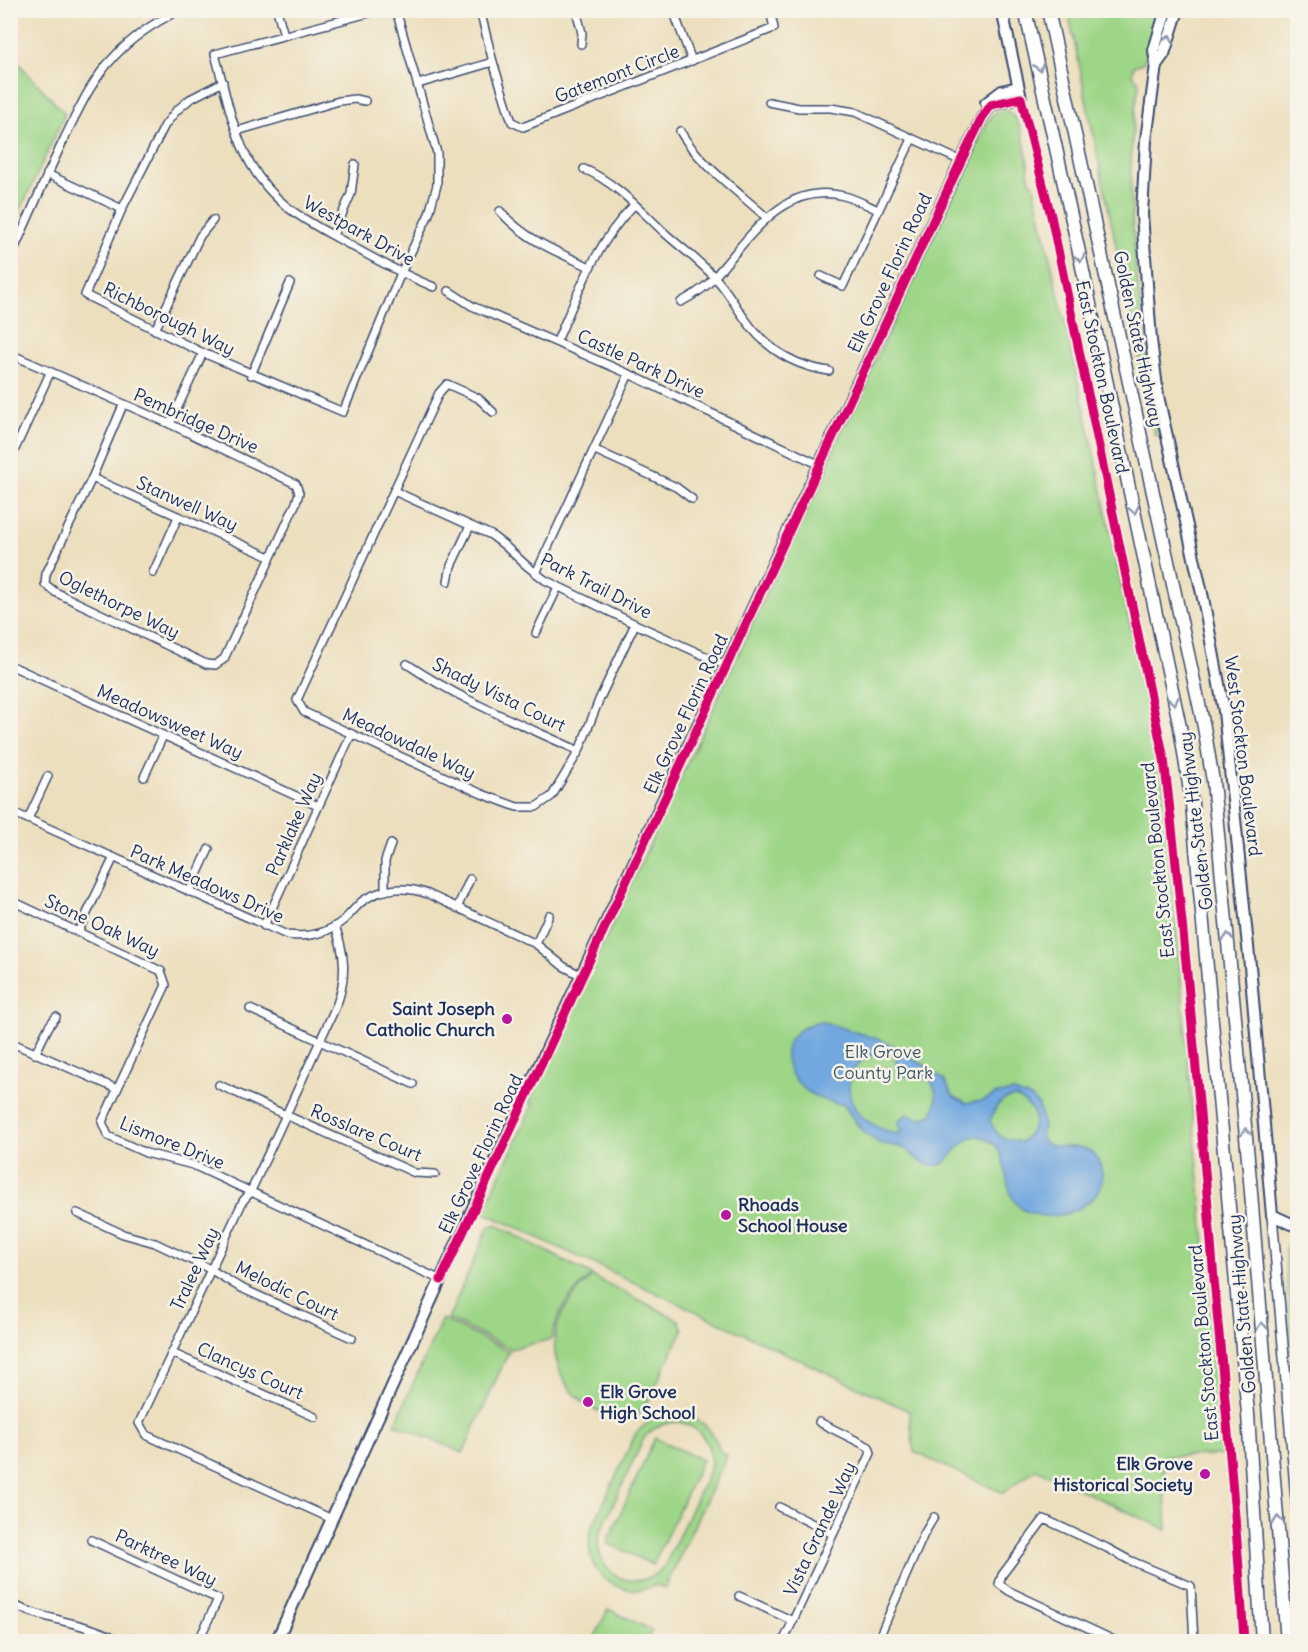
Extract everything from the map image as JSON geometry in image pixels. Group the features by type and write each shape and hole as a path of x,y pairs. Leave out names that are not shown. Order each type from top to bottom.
{"highway":[{"name":"Golden State Highway","path":"1025,10 1180,727 1192,804 1248,1414 1262,1641"},
{"name":"Golden State Highway","path":"1048,10 1094,214 1214,781 1250,1180 1287,1641"}],"main road":[{"name":"East Stockton Boulevard","path":"1002,10 1020,92"},
{"name":"West Stockton Boulevard","path":"1174,11 1164,54 1156,65 1146,140 1142,214 1151,340 1158,396 1203,598 1224,711 1249,954 1272,1215"},
{"name":"Elk Grove Florin Road","path":"276,1641 441,1280 961,161 991,105 1020,92"},
{"path":"1272,1215 1298,1227"}],"street":[{"path":"10,260 47,174 87,93 111,60 139,34 180,10"},
{"path":"278,10 284,35 380,10"},
{"path":"396,10 437,153 438,174 436,193 429,214 401,273"},
{"path":"418,84 493,62 480,10"},
{"path":"576,10 582,33 581,44"},
{"path":"672,10 692,61"},
{"name":"Gatemont Circle","path":"493,62 512,122 523,126 774,28 770,10"},
{"name":"Westpark Drive","path":"284,35 215,54 237,131 251,164 271,192 296,215 401,273 434,287"},
{"name":"Richborough Way","path":"223,82 190,99 170,118 160,133 122,209 85,295 251,375 343,412 401,273"},
{"name":"East Stockton Boulevard","path":"1020,92 1051,216 1164,759 1175,849 1207,1193 1237,1532 1244,1641"},
{"path":"237,131 339,101 356,99 365,101"},
{"path":"769,102 799,108 847,110 961,161"},
{"path":"680,131 697,154 767,218"},
{"path":"821,276 843,286 912,139"},
{"path":"333,236 351,194 355,164"},
{"path":"584,169 607,181 714,277 730,295 744,318 771,348 805,366 829,371"},
{"path":"47,174 122,209"},
{"path":"681,302 706,285 767,218 788,202 821,193 846,196 878,210"},
{"path":"557,341 590,267 612,228 634,205"},
{"path":"500,211 530,238 590,267"},
{"path":"155,330 196,243 213,220"},
{"path":"251,375 290,283"},
{"name":"Castle Park Drive","path":"449,291 472,306 557,341 820,465"},
{"path":"170,424 203,353"},
{"name":"Pembridge Drive","path":"10,354 170,424 296,484 299,489 298,498 270,557"},
{"path":"10,460 50,373"},
{"path":"536,573 629,374"},
{"path":"394,491 439,393 447,384 478,398 493,412"},
{"name":"Oglethorpe Way","path":"123,405 92,478 46,574 45,584 55,592 207,664 215,665 224,659 270,557"},
{"path":"595,450 676,487 692,499"},
{"name":"Stanwell Way","path":"92,478 270,557"},
{"name":"Park Trail Drive","path":"394,491 498,540 536,573 558,587 727,666"},
{"name":"Meadowdale Way","path":"394,491 297,700 304,712 509,805 525,808 536,807 552,796 579,752 599,700 635,624"},
{"path":"153,573 178,517"},
{"path":"448,581 451,566 470,526"},
{"path":"536,633 558,587"},
{"name":"Shady Vista Court","path":"407,664 477,704 579,752"},
{"name":"Meadowsweet Way","path":"10,669 14,667 318,806"},
{"name":"Parklake Way","path":"264,926 351,735"},
{"path":"144,777 163,736"},
{"path":"28,819 48,776"},
{"name":"Park Meadows Drive","path":"10,812 264,926 295,936 317,935 334,926 364,900 385,891 414,890 428,894 536,944 563,966 582,976"},
{"path":"385,891 385,861 391,844"},
{"path":"189,892 209,849"},
{"path":"78,932 113,859"},
{"path":"457,908 470,879"},
{"name":"Stone Oak Way","path":"10,900 161,971 166,985 117,1089"},
{"path":"536,944 549,915"},
{"name":"Tralee Way","path":"332,1520 146,1435 140,1422 210,1269 243,1201 250,1192 337,1004 344,983 345,961 334,926"},
{"path":"250,1009 413,1084"},
{"path":"35,1054 56,1017"},
{"name":"Lismore Drive","path":"10,1042 117,1089 102,1122 108,1136 154,1156 186,1162 441,1280"},
{"name":"Rosslare Court","path":"219,1085 415,1173 435,1174"},
{"name":"Melodic Court","path":"77,1213 123,1234 155,1243 210,1269 239,1287 352,1338"},
{"name":"West Stockton Boulevard","path":"1272,1215 1298,1523"},
{"name":"Clancys Court","path":"172,1353 315,1417"},
{"name":"Vista Grande Way","path":"783,1641 871,1453 869,1447 860,1441 819,1422"},
{"path":"779,1507 833,1534"},
{"path":"877,1641 934,1517"},
{"path":"1118,1641 1009,1591 999,1584 1002,1575 1044,1519 1129,1560 1191,1586 1194,1641"},
{"name":"Parktree Way","path":"91,1540 218,1599 198,1641"},
{"path":"739,1596 793,1621"},
{"path":"10,1603 32,1613 90,1627 122,1641"}],"green space":[{"path":"1068,11 1159,11 1145,60 1134,66 1132,75 1138,80 1139,85 1133,128 1131,171 1137,280 1161,434 1155,436"},
{"path":"11,55 65,114 11,231"},
{"name":"Elk Grove County Park","path":"1004,110 1016,119 1025,144 1030,181 1033,183 1088,425 1163,783 1224,1455 1163,1456 1167,1530 1036,1469 1003,1493 914,1452 909,1411 483,1212 533,1104 529,1102 955,190 959,188 963,174 989,120 993,114"},
{"path":"496,1225 592,1275 561,1311 552,1339 511,1349 448,1319 488,1228"},
{"path":"1296,1238 1298,1239 1297,1449 1285,1250"},
{"path":"592,1276 679,1320 683,1330 648,1401 634,1420 603,1413 582,1401 565,1381 559,1369 555,1343 556,1329 567,1305"},
{"path":"442,1319 509,1351 463,1453 395,1424"},
{"path":"672,1413 696,1419 708,1429 720,1451 727,1455 665,1588 657,1585 643,1589 629,1589 606,1580 598,1571 589,1547 590,1532 636,1433 652,1419","holes":["679,1422 700,1433 708,1445 710,1469 665,1565 654,1575 642,1580 619,1577 610,1571 603,1561 599,1549 599,1535 644,1438 655,1428 664,1424"]},
{"path":"655,1438 702,1460 653,1565 607,1543"},
{"path":"608,1609 652,1630 646,1641 593,1641"}],"water":[{"path":"820,1021 881,1040 926,1066 944,1080 953,1096 966,1103 982,1101 997,1094 1014,1092 1031,1098 1039,1106 1043,1124 1041,1140 1052,1146 1080,1148 1097,1158 1102,1180 1099,1190 1082,1207 1070,1212 1046,1216 1035,1214 1023,1210 1015,1201 1010,1192 1000,1152 995,1145 985,1139 978,1136 968,1139 943,1164 931,1166 917,1159 904,1148 879,1143 862,1131 843,1104 824,1100 809,1092 796,1081 788,1068 786,1054 790,1041 801,1029","holes":["894,1052 899,1075 929,1078 936,1095 936,1104 932,1114 920,1118 907,1114 898,1122 902,1132 898,1134 876,1126 860,1115 853,1104 849,1089 851,1075 859,1063 872,1055","1016,1097 1030,1107 1035,1118 1032,1130 1021,1142 1002,1137 990,1121 999,1104 1006,1099"]}],"cycle path":[{"path":"441,1280 982,118 991,105 1021,98 1051,216 1164,759 1198,1084 1244,1642"}],"place":[{"name":"Saint Joseph Catholic Church","path":"507,1019"},
{"name":"Rhoads School House","path":"726,1215"},
{"name":"Elk Grove High School","path":"588,1402"},
{"name":"Elk Grove Historical Society","path":"1205,1474"}]}
